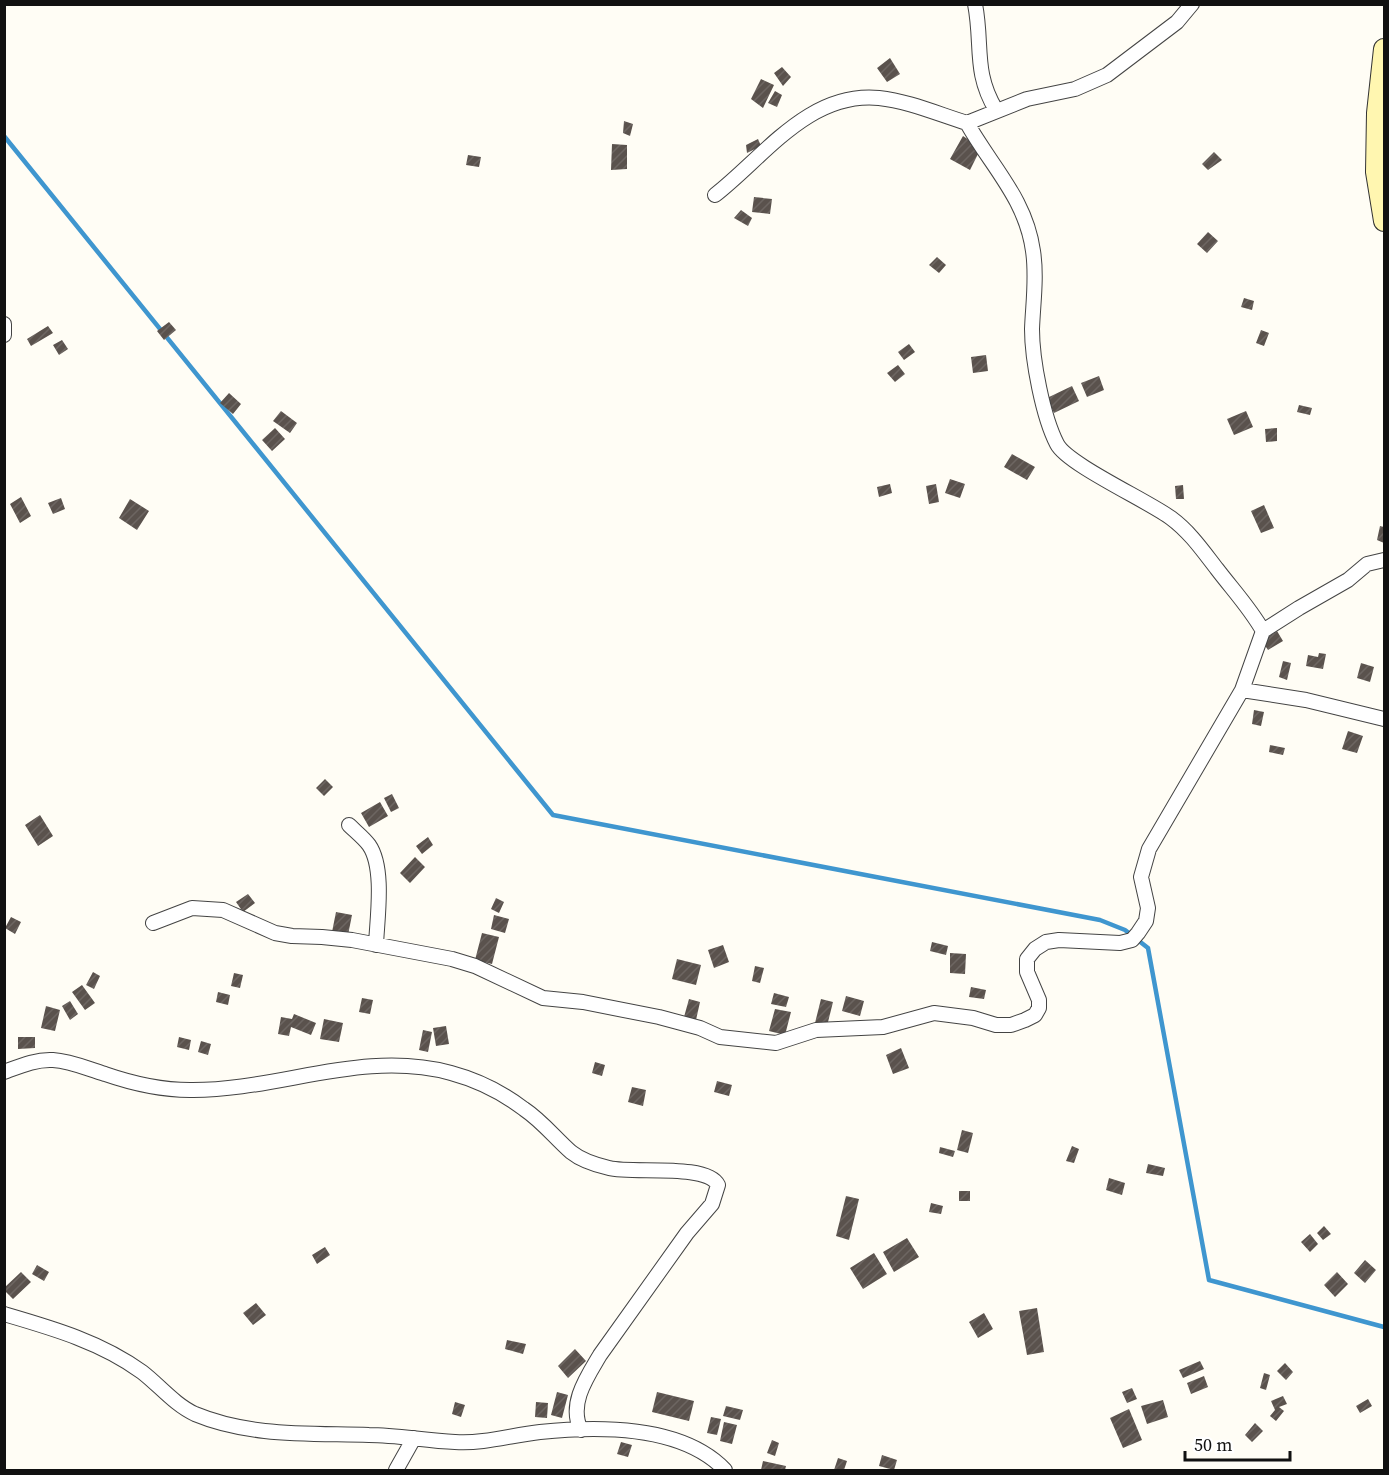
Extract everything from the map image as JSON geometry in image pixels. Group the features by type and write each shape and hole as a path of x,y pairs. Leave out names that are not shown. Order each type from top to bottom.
{"street":[{"path":"975,4 980,33 982,82 996,110"},
{"path":"715,195 800,120 842,100 862,98 890,100 966,123 1027,99 1075,89 1107,75 1177,22 1192,4"},
{"path":"1384,49 1377,113 1376,172 1384,221"},
{"path":"966,123 1004,178 1018,203 1031,240 1034,265 1032,328 1034,356 1044,402 1058,444 1071,458 1135,495 1182,527 1248,606 1263,631"},
{"path":"4,324 4,335"},
{"path":"153,923 192,908 223,910 275,933 322,937 452,959 475,966 543,998 583,1002 659,1017 720,1037 761,1043 776,1043 816,1030 883,1027 934,1013 973,1018 996,1025 1011,1025 1035,1015 1039,1008 1039,1000 1027,972 1027,959 1035,949 1046,942 1059,940 1120,943 1135,936 1146,921 1148,908 1141,877 1149,849 1242,690 1263,631 1348,580 1367,564 1384,560"},
{"path":"1242,690 1306,700 1384,719"},
{"path":"349,825 370,846 374,858 379,899 376,945"},
{"path":"4,1072 35,1061 52,1060 70,1062 108,1075 150,1085 190,1090 239,1086 352,1068 416,1065 452,1073 483,1084 524,1108 555,1134 572,1153 592,1163 612,1169 680,1171 710,1178 718,1185 712,1204 687,1233 590,1372 576,1404 576,1420 580,1430"},
{"path":"4,1314 71,1335 117,1356 142,1372 192,1412 212,1420 272,1432 469,1442 541,1432 580,1430 659,1435 689,1444 724,1470"},
{"path":"396,1470 414,1438"}],"building":[{"path":"890,58 900,74 887,82 877,68"},
{"path":"782,67 791,77 783,86 774,73"},
{"path":"761,79 774,85 763,108 751,99"},
{"path":"775,91 782,95 777,107 768,103"},
{"path":"624,121 633,124 630,136 623,133"},
{"path":"963,136 981,148 970,170 950,159"},
{"path":"758,139 761,146 747,153 746,145"},
{"path":"612,144 627,145 627,169 611,170"},
{"path":"1214,152 1222,160 1208,170 1202,164"},
{"path":"468,155 481,157 479,167 466,165"},
{"path":"754,197 772,199 770,214 752,212"},
{"path":"741,210 752,218 748,226 734,218"},
{"path":"1208,232 1218,241 1207,253 1197,244"},
{"path":"937,257 946,265 939,273 929,265"},
{"path":"1244,298 1254,301 1252,310 1241,307"},
{"path":"169,322 176,330 164,340 157,331"},
{"path":"48,326 53,333 31,346 27,339"},
{"path":"1261,330 1269,333 1264,346 1256,343"},
{"path":"62,340 68,349 59,355 53,345"},
{"path":"909,344 915,352 904,360 898,352"},
{"path":"986,355 988,371 973,373 971,357"},
{"path":"898,365 905,374 895,382 887,373"},
{"path":"1099,376 1104,390 1087,397 1081,383"},
{"path":"1072,386 1079,401 1054,413 1047,398"},
{"path":"229,393 241,404 233,414 220,403"},
{"path":"1299,405 1312,408 1310,415 1297,412"},
{"path":"281,411 297,423 290,433 273,421"},
{"path":"1246,411 1253,427 1234,435 1227,419"},
{"path":"275,428 285,439 272,451 262,440"},
{"path":"1277,428 1277,441 1266,442 1265,429"},
{"path":"1012,454 1035,467 1027,480 1004,467"},
{"path":"950,479 965,484 960,498 945,493"},
{"path":"890,484 892,493 879,497 877,487"},
{"path":"936,484 939,502 929,504 926,486"},
{"path":"1183,485 1184,499 1176,499 1175,486"},
{"path":"21,497 31,516 20,523 10,504"},
{"path":"61,498 65,509 53,514 48,503"},
{"path":"130,499 149,511 137,530 119,518"},
{"path":"1264,505 1274,528 1261,533 1251,511"},
{"path":"1380,526 1384,527 1384,543 1377,540"},
{"path":"1277,631 1283,641 1268,650 1262,641"},
{"path":"1319,653 1326,654 1323,669 1306,666 1308,655 1318,657"},
{"path":"1283,661 1291,663 1287,680 1279,677"},
{"path":"1361,663 1374,667 1370,682 1357,678"},
{"path":"1254,710 1264,712 1261,726 1252,724"},
{"path":"1348,731 1363,736 1357,753 1342,749"},
{"path":"1270,745 1285,748 1283,755 1269,752"},
{"path":"325,779 333,787 324,796 316,788"},
{"path":"392,794 399,808 391,812 384,798"},
{"path":"380,802 388,816 369,827 361,813"},
{"path":"40,815 53,836 38,846 25,825"},
{"path":"428,837 433,845 422,854 416,846"},
{"path":"415,857 425,867 410,883 400,873"},
{"path":"248,894 255,903 243,912 236,902"},
{"path":"496,898 504,902 499,913 491,909"},
{"path":"336,912 352,915 348,935 332,932"},
{"path":"494,915 509,919 505,933 491,929"},
{"path":"11,917 21,922 15,934 5,928"},
{"path":"482,933 499,937 492,964 475,960"},
{"path":"932,942 948,946 946,955 930,951"},
{"path":"723,945 729,962 714,968 708,950"},
{"path":"950,953 966,954 965,974 950,973"},
{"path":"677,959 701,965 696,985 672,979"},
{"path":"755,966 764,968 760,983 752,981"},
{"path":"93,972 100,976 94,989 86,985"},
{"path":"234,973 243,975 240,988 231,986"},
{"path":"82,985 95,1003 85,1010 72,992"},
{"path":"971,987 986,990 984,999 969,997"},
{"path":"218,992 230,995 228,1005 216,1002"},
{"path":"774,993 789,997 786,1007 771,1004"},
{"path":"846,996 864,1001 860,1016 842,1011"},
{"path":"362,998 373,1000 370,1014 359,1012"},
{"path":"689,999 700,1002 696,1020 684,1017"},
{"path":"821,999 833,1002 827,1026 815,1023"},
{"path":"70,1001 78,1014 70,1020 62,1006"},
{"path":"46,1006 60,1010 55,1031 41,1028"},
{"path":"775,1009 791,1012 785,1035 769,1031"},
{"path":"294,1014 316,1023 311,1035 291,1027 289,1036 278,1034 281,1017 292,1019"},
{"path":"324,1019 343,1023 339,1042 320,1039"},
{"path":"446,1026 449,1044 436,1046 433,1028"},
{"path":"423,1030 432,1032 428,1052 419,1050"},
{"path":"18,1037 35,1037 35,1048 18,1049"},
{"path":"179,1037 191,1040 189,1050 177,1047"},
{"path":"201,1041 211,1044 208,1055 198,1052"},
{"path":"901,1048 909,1068 893,1074 886,1055"},
{"path":"595,1062 605,1065 602,1076 592,1073"},
{"path":"717,1081 732,1085 729,1096 714,1092"},
{"path":"632,1087 646,1090 643,1106 628,1102"},
{"path":"962,1130 973,1133 968,1153 957,1150"},
{"path":"1072,1146 1079,1149 1074,1163 1066,1161"},
{"path":"940,1147 955,1151 953,1157 939,1153"},
{"path":"1148,1164 1165,1168 1163,1176 1146,1173"},
{"path":"1109,1178 1125,1183 1122,1195 1106,1190"},
{"path":"959,1191 970,1191 970,1201 959,1201"},
{"path":"846,1196 859,1199 849,1240 836,1236"},
{"path":"931,1203 943,1206 941,1214 929,1212"},
{"path":"1324,1226 1331,1234 1323,1240 1317,1233"},
{"path":"1310,1234 1318,1244 1310,1252 1301,1242"},
{"path":"907,1238 919,1257 894,1272 883,1252"},
{"path":"325,1247 330,1255 317,1264 312,1255"},
{"path":"874,1253 887,1274 863,1289 850,1268"},
{"path":"1365,1260 1376,1270 1365,1283 1354,1273"},
{"path":"37,1265 49,1272 44,1281 32,1274"},
{"path":"21,1272 31,1282 13,1299 4,1288"},
{"path":"1337,1272 1348,1284 1335,1297 1324,1285"},
{"path":"256,1303 266,1315 253,1325 243,1313"},
{"path":"1037,1308 1044,1352 1027,1355 1019,1311"},
{"path":"984,1313 993,1329 978,1338 969,1322"},
{"path":"507,1340 526,1344 523,1354 505,1349"},
{"path":"575,1349 586,1361 568,1378 558,1366"},
{"path":"1200,1361 1204,1369 1183,1378 1179,1370"},
{"path":"1285,1363 1293,1372 1286,1380 1277,1371"},
{"path":"1264,1373 1270,1375 1266,1390 1260,1388"},
{"path":"1204,1376 1208,1387 1191,1394 1187,1383"},
{"path":"1132,1388 1137,1399 1127,1403 1122,1392"},
{"path":"557,1392 568,1395 562,1418 551,1415"},
{"path":"657,1392 694,1401 689,1421 652,1412"},
{"path":"1283,1396 1287,1404 1279,1407 1284,1411 1276,1421 1270,1416 1275,1410 1271,1401"},
{"path":"1368,1399 1372,1406 1360,1413 1356,1406"},
{"path":"1163,1400 1168,1417 1147,1424 1141,1406"},
{"path":"455,1402 465,1405 461,1417 452,1414"},
{"path":"536,1402 548,1403 547,1418 535,1417"},
{"path":"726,1406 743,1410 740,1420 723,1416"},
{"path":"1129,1409 1142,1440 1123,1448 1110,1418"},
{"path":"711,1417 721,1419 717,1435 707,1433"},
{"path":"724,1422 737,1425 732,1444 720,1441"},
{"path":"1255,1423 1263,1431 1252,1442 1245,1435"},
{"path":"772,1440 779,1443 775,1456 767,1453"},
{"path":"621,1442 632,1445 628,1457 617,1454"},
{"path":"882,1455 897,1460 894,1470 879,1466"},
{"path":"838,1458 847,1461 844,1470 834,1470"},
{"path":"763,1461 786,1466 785,1470 761,1470"}],"waterway":[{"path":"4,136 553,815 1100,920 1125,930 1148,948 1209,1280 1384,1327"}]}
